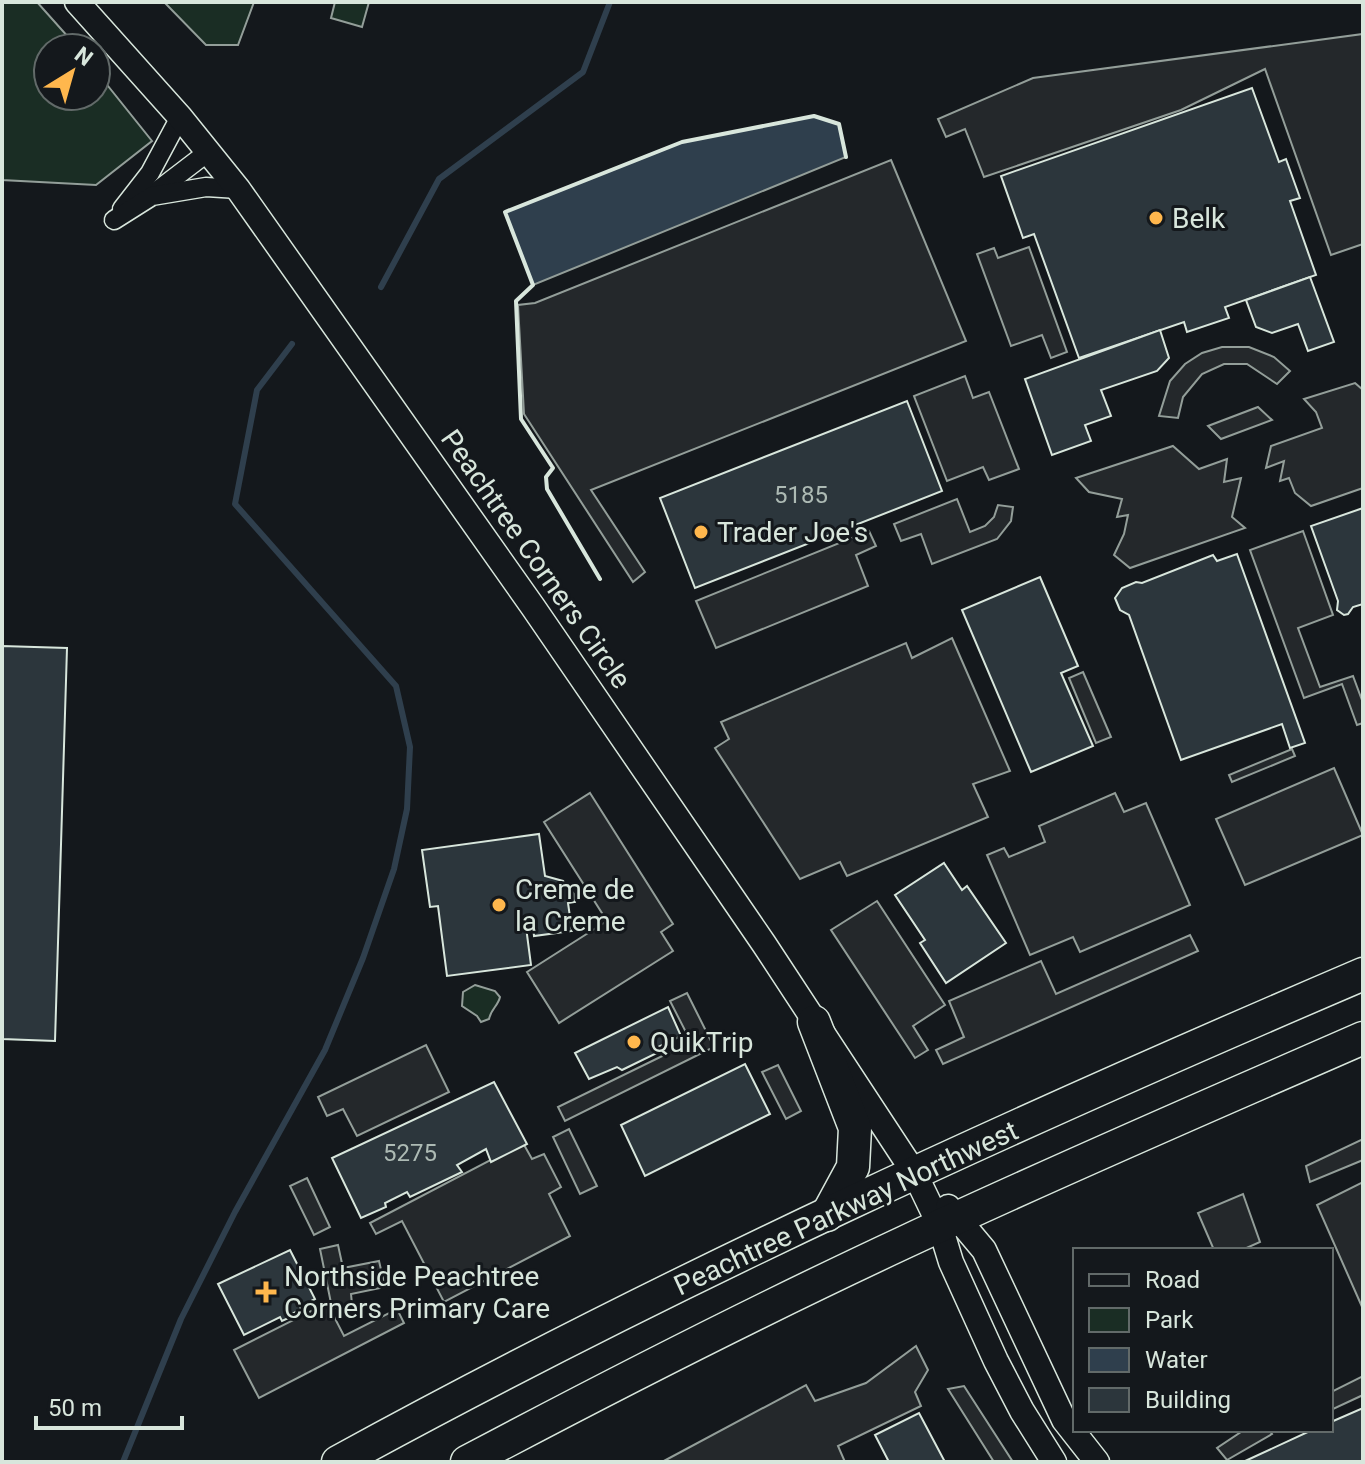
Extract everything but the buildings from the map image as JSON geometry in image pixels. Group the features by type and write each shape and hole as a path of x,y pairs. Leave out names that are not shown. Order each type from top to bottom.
{"highway":[{"name":"Peachtree Parkway Northwest","path":"338,1462 782,1234 1363,974"},
{"path":"814,1022 855,1128 853,1167 827,1215"},
{"name":"Peachtree Parkway Northwest","path":"467,1462 680,1350 949,1222 1363,1038"},
{"path":"378,1462 422,1417"}],"street":[{"name":"Peachtree Corners Circle","path":"77,2 180,117 238,189 533,607 915,1174 949,1222 984,1250 1064,1420 1073,1431"},
{"path":"180,117 150,173 114,220 152,196 208,152"},
{"path":"152,196 206,187 238,189"},
{"name":"Peachtree Corners Circle","path":"949,1222 951,1262 996,1361 1054,1462"},
{"name":"Peachtree Corners Circle","path":"1073,1432 1097,1462"}],"green space":[{"path":"2,2 37,2 64,32 32,32 32,112 112,112 112,91 152,141 96,185 2,180"},
{"path":"164,2 254,2 238,45 206,45"},
{"path":"335,2 369,2 362,27 331,18"},
{"path":"475,985 495,991 500,997 489,1019 481,1022 462,1006 463,992"}],"shaded area":[{"path":"1363,34 1363,244 1331,255 1265,69 1181,110 984,177 965,129 946,137 938,119 1033,78"},
{"path":"891,160 966,341 591,490 645,572 633,582 524,414 518,305 535,303"},
{"path":"1029,247 1067,352 1051,358 1042,335 1011,346 977,254 994,248 998,258"},
{"path":"1222,347 1249,347 1274,357 1290,371 1277,384 1247,364 1224,364 1202,374 1183,397 1178,418 1159,416 1170,381 1185,364 1202,353"},
{"path":"965,376 973,398 989,392 1019,469 989,480 983,467 947,481 914,396"},
{"path":"1355,383 1363,390 1363,488 1311,506 1295,493 1289,478 1280,481 1284,461 1266,468 1271,446 1322,428 1316,412 1304,399"},
{"path":"1258,407 1272,420 1221,439 1208,426"},
{"path":"1173,446 1199,469 1227,459 1224,482 1241,478 1232,517 1245,528 1130,568 1114,555 1124,534 1128,515 1117,517 1122,499 1089,492 1076,478"},
{"path":"957,499 970,532 985,526 994,517 998,505 1013,507 1011,521 997,539 932,564 921,534 901,541 894,524"},
{"path":"869,531 876,546 856,555 868,586 716,648 696,601"},
{"path":"1303,531 1333,615 1298,628 1320,687 1353,676 1363,703 1363,723 1357,725 1342,684 1304,698 1250,550"},
{"path":"952,638 1010,771 973,784 988,817 847,876 840,862 800,879 715,748 729,739 721,722 906,643 912,658"},
{"path":"1083,672 1111,737 1096,743 1069,678"},
{"path":"1292,749 1295,756 1232,782 1229,775"},
{"path":"1334,768 1363,835 1245,885 1216,819"},
{"path":"590,793 673,924 661,932 673,951 559,1023 527,972 607,921 544,822"},
{"path":"1115,793 1124,812 1146,803 1190,905 1080,952 1073,937 1030,955 987,855 1004,848 1009,857 1045,842 1039,826"},
{"path":"877,901 945,1005 913,1026 928,1050 915,1058 831,930"},
{"path":"1190,935 1198,951 943,1064 936,1050 964,1037 949,1001 1041,961 1056,994"},
{"path":"687,993 714,1047 565,1121 558,1107 691,1042 670,1001"},
{"path":"426,1045 449,1092 357,1136 343,1109 327,1116 318,1097"},
{"path":"778,1065 801,1111 786,1119 762,1072"},
{"path":"569,1129 597,1186 580,1194 553,1137"},
{"path":"1363,1139 1363,1160 1310,1182 1306,1166"},
{"path":"523,1143 532,1159 544,1154 561,1187 549,1194 570,1236 444,1302 402,1221 376,1234 370,1223"},
{"path":"307,1178 330,1227 314,1235 290,1186"},
{"path":"1363,1182 1363,1309 1317,1205"},
{"path":"1243,1194 1260,1242 1246,1248 1213,1248 1198,1213"},
{"path":"338,1245 343,1268 379,1261 385,1287 351,1294 352,1304 332,1308 320,1249"},
{"path":"327,1303 344,1336 397,1309 404,1323 259,1398 234,1350"},
{"path":"916,1346 928,1370 915,1392 921,1406 838,1446 845,1462 662,1462 806,1385 815,1401 866,1383"},
{"path":"1363,1376 1363,1395 1333,1409 1333,1391"},
{"path":"964,1386 1013,1462 994,1462 948,1389"},
{"path":"1241,1432 1272,1434 1227,1460 1217,1448"}],"water":[{"path":"814,116 839,124 846,157 533,285 505,212 682,142"}],"waterway":[{"path":"381,287 439,179 583,72 610,2"},
{"path":"123,1462 181,1319 235,1212 325,1050 363,958 394,869 407,809 410,747 396,686 235,504 257,390 292,344"}],"wall":[{"path":"600,579 547,489 546,477 553,468 521,419 516,301 533,285 505,212 682,142 814,116 839,124 846,157"}],"place":[{"name":"Belk","path":"1156,218"},
{"name":"Trader Joe's","path":"701,532"},
{"name":"Creme de la Creme","path":"499,905"},
{"name":"QuikTrip","path":"634,1042"},
{"name":"Northside Peachtree Corners Primary Care","path":"266,1292"}]}
